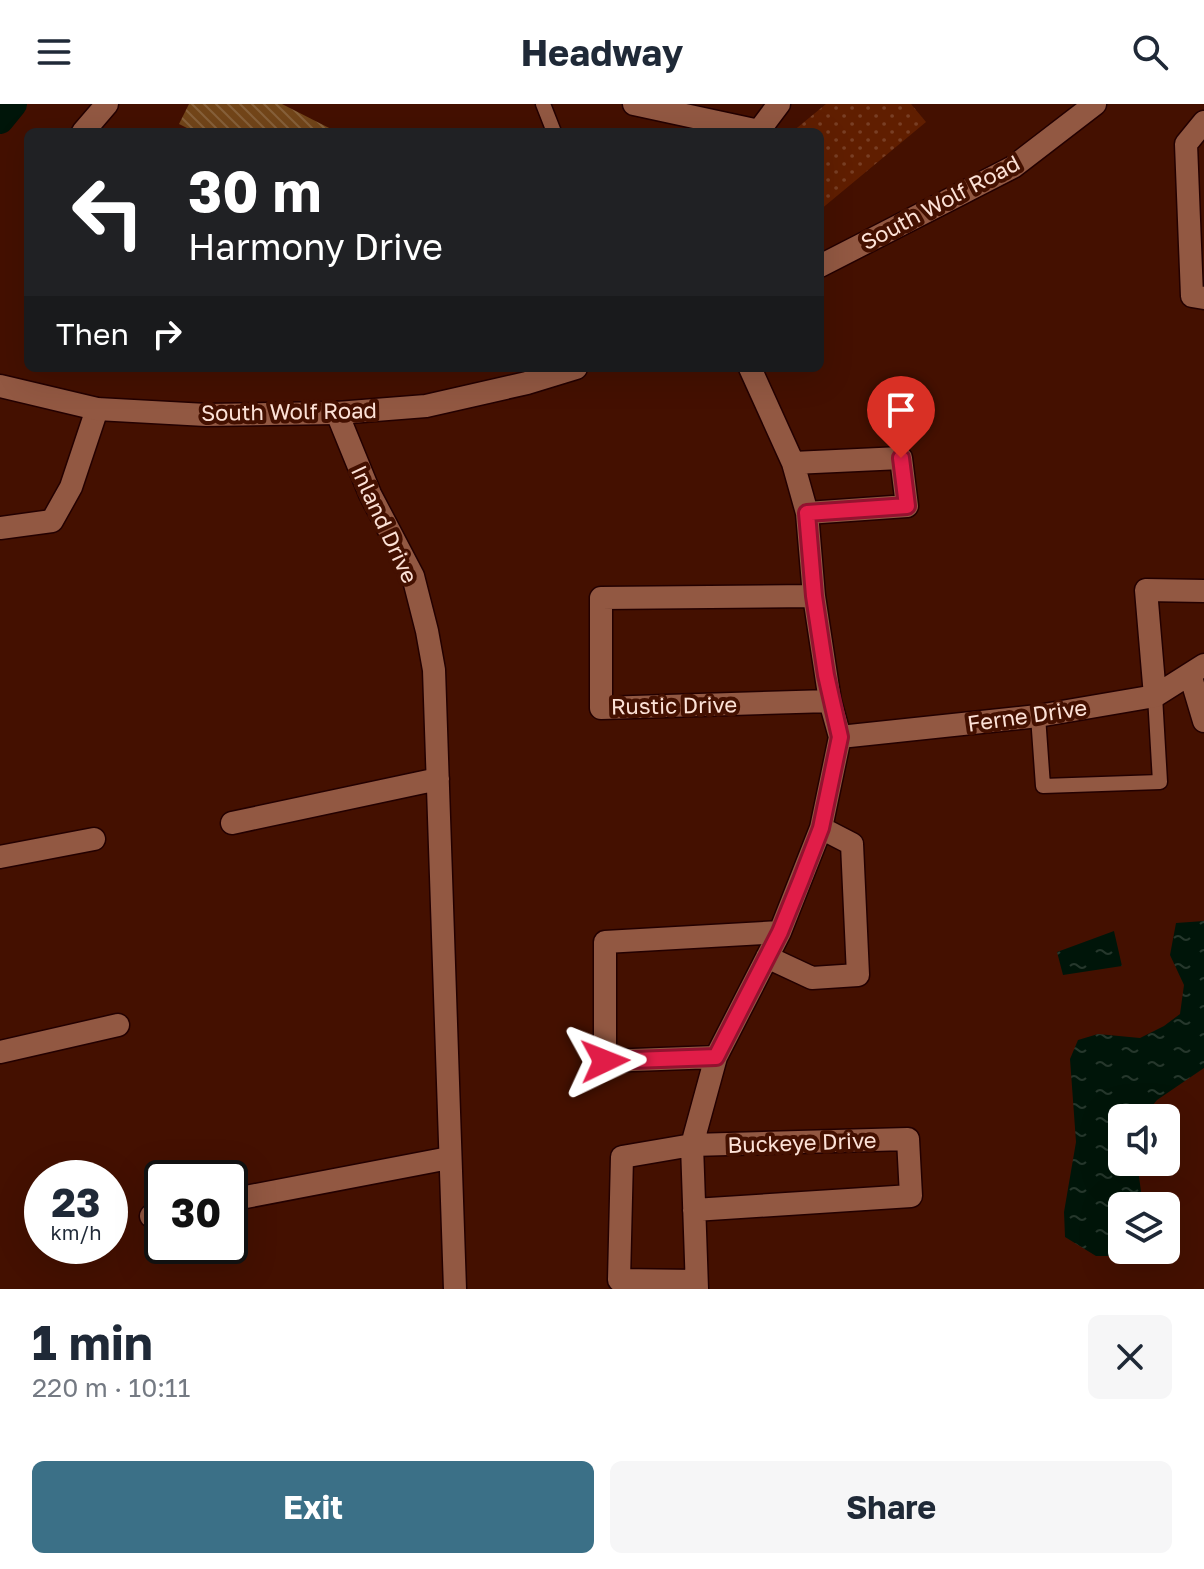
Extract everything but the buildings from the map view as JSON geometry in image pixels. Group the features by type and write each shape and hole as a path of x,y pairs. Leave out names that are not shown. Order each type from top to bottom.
{"street":[{"path":"86,128 107,104"},
{"path":"634,104 744,128"},
{"path":"760,128 779,104"},
{"name":"South Wolf Road","path":"824,264 1013,167 1095,104"},
{"path":"1204,122 1186,144 1192,296 1204,298"},
{"name":"South Wolf Road","path":"0,386 97,409 206,415 337,413 426,406 563,372"},
{"path":"696,1285 692,1145 716,1057 780,932 821,828 840,737 830,701 814,596 807,513 793,463 752,372"},
{"path":"0,528 52,521 71,487 97,409"},
{"name":"Inland Drive","path":"337,413 370,494 413,576 434,670 455,1289"},
{"path":"793,463 901,458 907,506 807,513"},
{"path":"1155,696 1146,590 1204,591"},
{"name":"Rustic Drive","path":"814,596 601,598 601,708 830,701"},
{"path":"1197,670 1204,721"},
{"name":"Ferne Drive","path":"840,737 1038,716 1155,696 1197,670"},
{"path":"232,823 438,779"},
{"path":"767,957 812,978 858,975 852,844 821,828"},
{"path":"0,857 94,839"},
{"path":"716,1057 605,1061 605,942 780,932"},
{"path":"0,1052 118,1025"},
{"name":"Buckeye Drive","path":"694,1210 911,1196 908,1139 692,1145 622,1157 619,1280 696,1285"},
{"path":"248,1197 449,1158"}],"lane":[{"path":"543,104 552,128"},
{"path":"1038,716 1043,786 1160,782 1155,696"}],"shaded area":[{"path":"826,104 911,104 926,122 824,207 824,128 797,128"}],"water":[{"path":"1204,921 1204,1068 1154,1104 1108,1104 1108,1176 1139,1176 1141,1192 1108,1192 1108,1256 1096,1256 1065,1237 1064,1212 1076,1142 1070,1059 1078,1040 1098,1034 1140,1038 1180,1014 1184,985 1170,955 1176,923"},
{"path":"1114,931 1122,966 1063,975 1057,952"}],"waterway":[{"path":"0,120 13,104"}],"route":[{"path":"605,1061 716,1057 780,932 821,828 840,737 830,701 814,596 807,513 907,506 901,458"}]}
